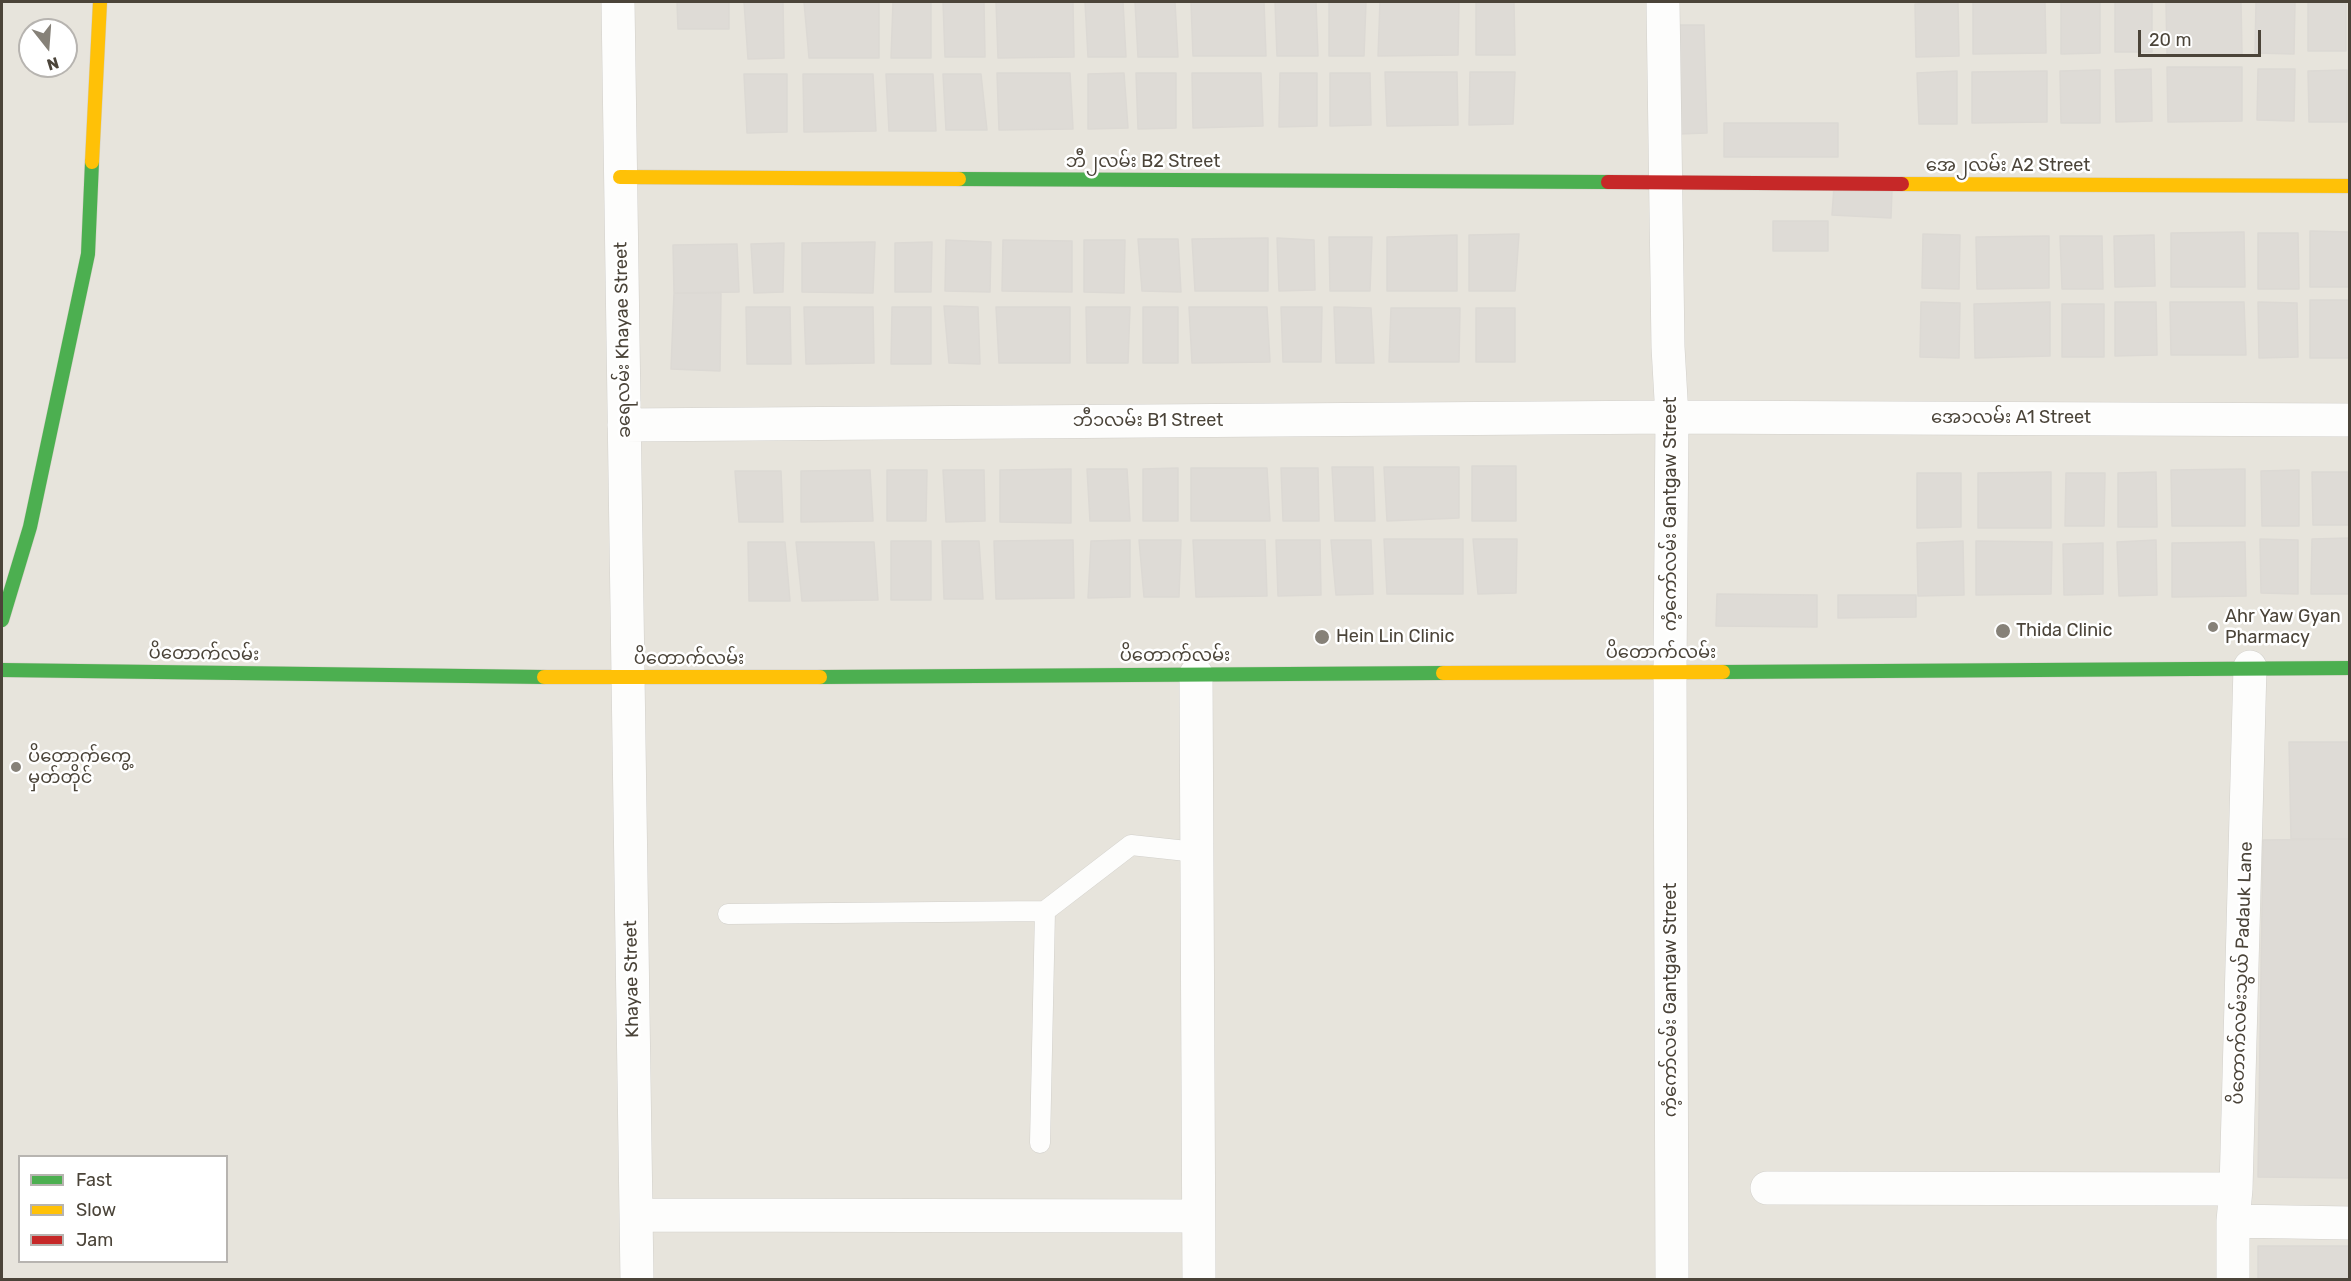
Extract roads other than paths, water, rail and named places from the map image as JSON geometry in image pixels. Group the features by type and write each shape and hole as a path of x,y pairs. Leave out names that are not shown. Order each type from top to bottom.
{"street":[{"path":"2,620 30,527 88,254 100,2"},
{"name":"ခရေလမ်း Khayae Street","path":"618,2 627,678"},
{"name":"ကံ့ကော်လမ်း Gantgaw Street","path":"1663,2 1668,347 1672,417 1670,670 1672,1280"},
{"name":"ဘီ၂လမ်း B2 Street","path":"621,177 1666,182"},
{"name":"အေ၂လမ်း A2 Street","path":"1666,182 2349,186"},
{"name":"ဘီ၁လမ်း B1 Street","path":"624,425 1672,417"},
{"name":"အေ၁လမ်း A1 Street","path":"1672,417 2349,420"},
{"name":"ပိတောက်လမ်းသွယ် Padauk Lane","path":"2233,1280 2250,667"},
{"name":"ပိတောက်လမ်း","path":"2,670 627,678 1670,670 2349,668"},
{"path":"1196,674 1199,1280"},
{"name":"Khayae Street","path":"627,678 637,1280"},
{"path":"1767,1188 2236,1189"},
{"path":"636,1215 1198,1216"},
{"path":"2233,1221 2349,1222"}],"lane":[{"path":"728,914 1045,910 1131,845 1196,852"},
{"path":"1040,1143 1045,910"}],"place":[{"name":"Ahr Yaw Gyan Pharmacy","path":"2213,627"},
{"name":"Thida Clinic","path":"2003,631"},
{"name":"Hein Lin Clinic","path":"1322,637"},
{"name":"ပိတောက်ကွေ့ မှတ်တိုင်","path":"16,767"}]}
